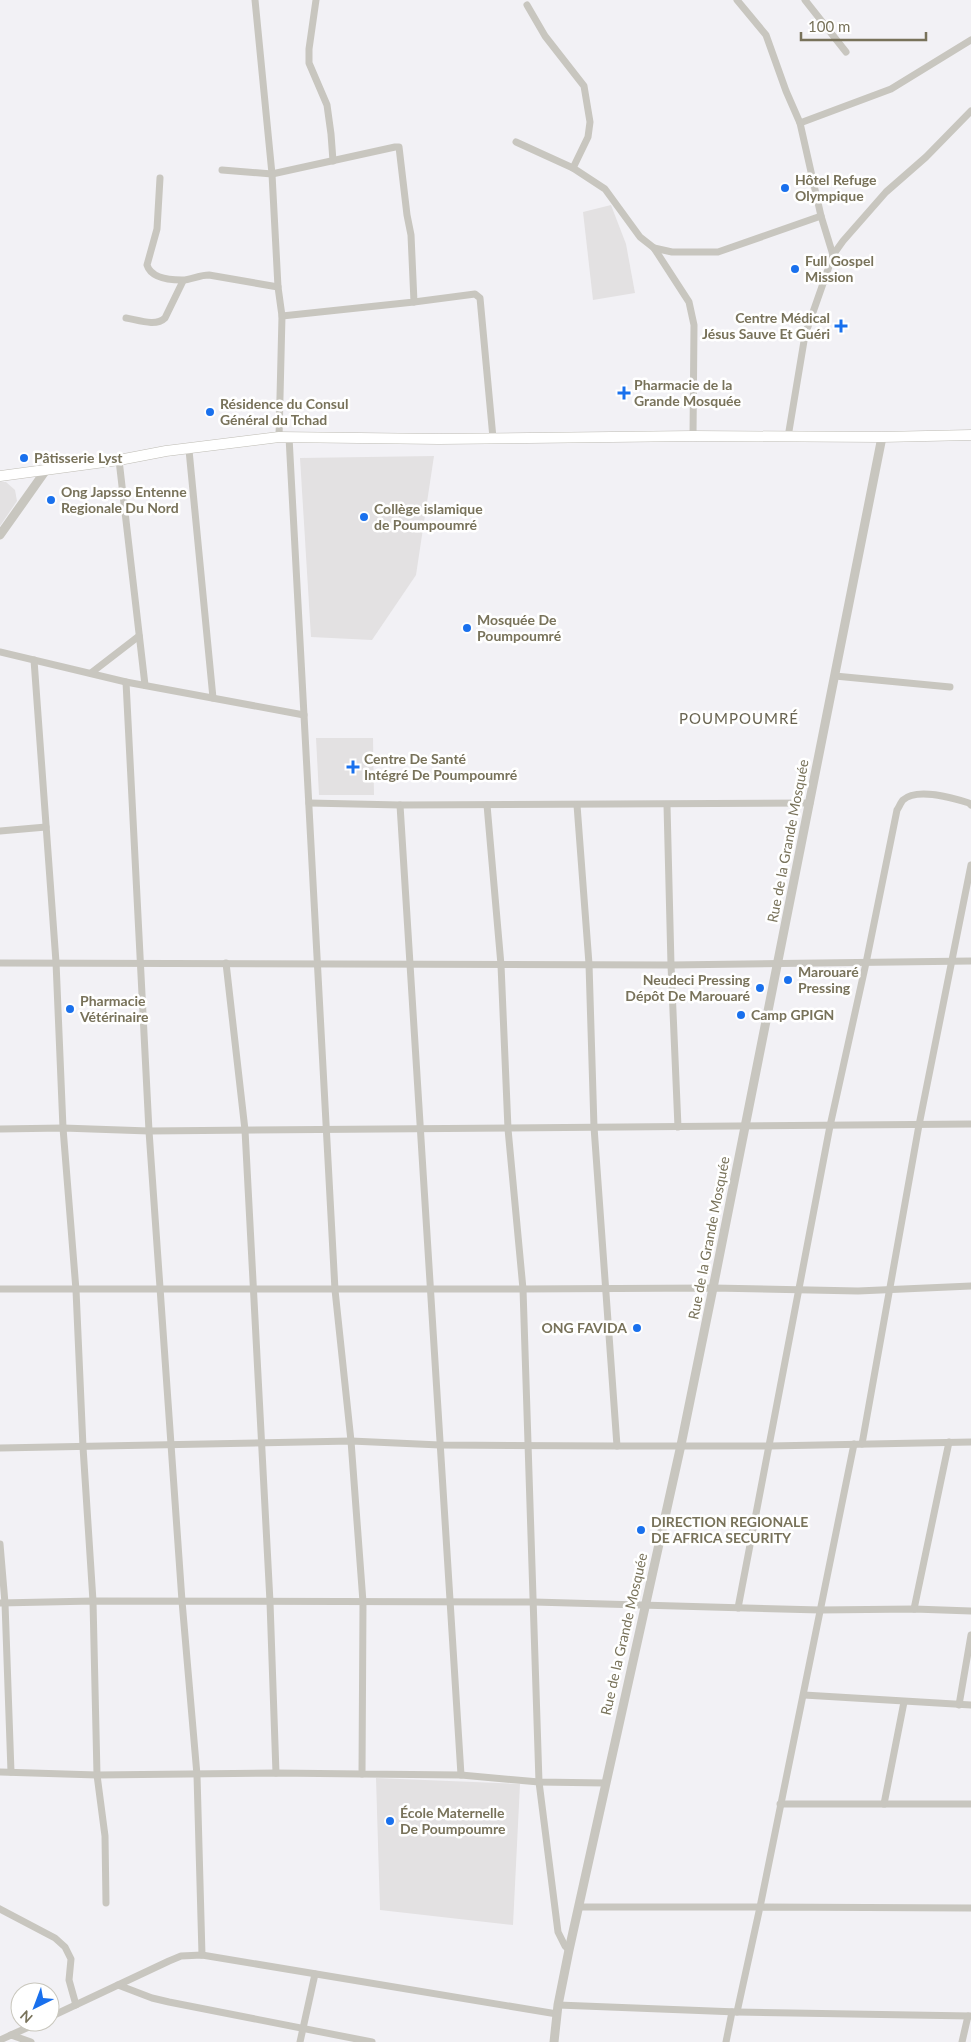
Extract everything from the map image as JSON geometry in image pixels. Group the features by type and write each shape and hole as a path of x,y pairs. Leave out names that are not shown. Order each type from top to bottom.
{"main road":[{"path":"0,476 119,460 166,451 189,450 284,437 439,439 692,436 882,437 969,434"}],"street":[{"path":"255,0 272,174 278,287 282,316 284,437 304,715 335,1290 351,1441 363,1602 362,1774"},
{"path":"316,0 309,49 309,63 327,105 333,161"},
{"path":"737,0 766,34 786,91 800,123 821,216 833,255"},
{"path":"805,0 846,52"},
{"path":"527,4 545,36 584,86 590,122 588,137 573,168"},
{"path":"800,123 891,89 971,40"},
{"path":"788,437 805,334 833,255 886,192 926,157 971,112"},
{"path":"516,142 573,168 605,189 640,237 654,248 689,302 694,325 692,436"},
{"path":"222,170 272,174 395,147 399,148 411,235 414,302"},
{"path":"160,178 157,229 147,265 152,273 156,276 183,281 202,275 209,275 278,287"},
{"path":"654,248 672,252 718,252 821,216"},
{"path":"126,318 156,323 161,322 165,318 183,281"},
{"path":"282,316 475,294 480,298 493,438"},
{"name":"Rue de la Grande Mosquée","path":"554,2042 558,2004 569,1950 681,1445 882,437"},
{"path":"189,450 213,698"},
{"path":"119,460 144,685"},
{"path":"0,535 46,470"},
{"path":"91,673 139,636"},
{"path":"0,652 126,682 304,715"},
{"path":"34,660 56,962 63,1128 76,1290 83,1447 93,1601 97,1775 105,1836 106,1902"},
{"path":"835,676 950,687"},
{"path":"126,682 149,1131 182,1602 197,1774 202,1955"},
{"path":"738,1608 830,1126 897,810 904,799 917,794 942,795 971,805"},
{"path":"309,803 400,805 810,803"},
{"path":"400,805 461,1775"},
{"path":"487,805 501,965 508,1129 523,1289 539,1782 558,1932 569,1950"},
{"path":"577,805 589,964 594,1127 616,1446"},
{"path":"666,805 678,1127"},
{"path":"0,831 46,827"},
{"path":"726,2042 760,1907 820,1610 858,1444 971,865"},
{"path":"0,963 671,965 971,961"},
{"path":"226,963 245,1130 270,1602 276,1773"},
{"path":"0,1129 63,1128 149,1131 971,1124"},
{"path":"0,1289 431,1290 606,1287 889,1290 971,1286"},
{"path":"0,1448 351,1441 440,1445 616,1446 770,1446 971,1442"},
{"path":"914,1609 950,1442"},
{"path":"0,1544 11,1772"},
{"path":"2,1603 93,1601 534,1602 820,1610 914,1609 971,1611"},
{"path":"959,1705 971,1635"},
{"path":"804,1695 971,1705"},
{"path":"884,1804 904,1702"},
{"path":"0,1772 97,1775 276,1773 461,1775 539,1782 605,1783"},
{"path":"780,1804 971,1804"},
{"path":"580,1907 971,1908"},
{"path":"0,1909 55,1938 65,1947 71,1959 69,1980 76,2005"},
{"path":"60,2012 181,1956 202,1955 558,2014"},
{"path":"300,2042 316,1974"},
{"path":"118,1985 152,1998 169,2002 372,2042"},
{"path":"558,2004 735,2012 969,2016 962,2042"},
{"path":"0,2040 18,2032"},
{"path":"12,2035 31,2042"}],"shaded area":[{"path":"611,205 626,244 635,293 593,300 583,212"},
{"name":"Collège islamique de Poumpoumré","path":"434,456 416,575 372,640 311,637 300,458"},
{"path":"0,482 6,482 15,490 17,501 0,526"},
{"path":"316,738 373,738 374,795 319,795"},
{"path":"376,1778 520,1784 513,1925 380,1910"}],"place":[{"name":"Hôtel Refuge Olympique","path":"785,188"},
{"name":"Full Gospel Mission","path":"795,269"},
{"name":"Centre Médical Jésus Sauve Et Guéri","path":"841,326"},
{"name":"Pharmacie de la Grande Mosquée","path":"624,393"},
{"name":"Résidence du Consul Général du Tchad","path":"210,412"},
{"name":"Pâtisserie Lyst","path":"24,458"},
{"name":"Ong Japsso Entenne Regionale Du Nord","path":"51,500"},
{"name":"Collège islamique de Poumpoumré","path":"364,517"},
{"name":"Mosquée De Poumpoumré","path":"467,628"},
{"name":"Centre De Santé Intégré De Poumpoumré","path":"353,767"},
{"name":"Marouaré Pressing","path":"788,980"},
{"name":"Neudeci Pressing Dépôt De Marouaré","path":"760,988"},
{"name":"Pharmacie Vétérinaire","path":"70,1009"},
{"name":"Camp GPIGN","path":"741,1015"},
{"name":"ONG FAVIDA","path":"637,1328"},
{"name":"DIRECTION REGIONALE DE AFRICA SECURITY","path":"641,1530"},
{"name":"École Maternelle De Poumpoumre","path":"390,1821"}],"district":[{"name":"POUMPOUMRÉ","path":"739,719"}]}
